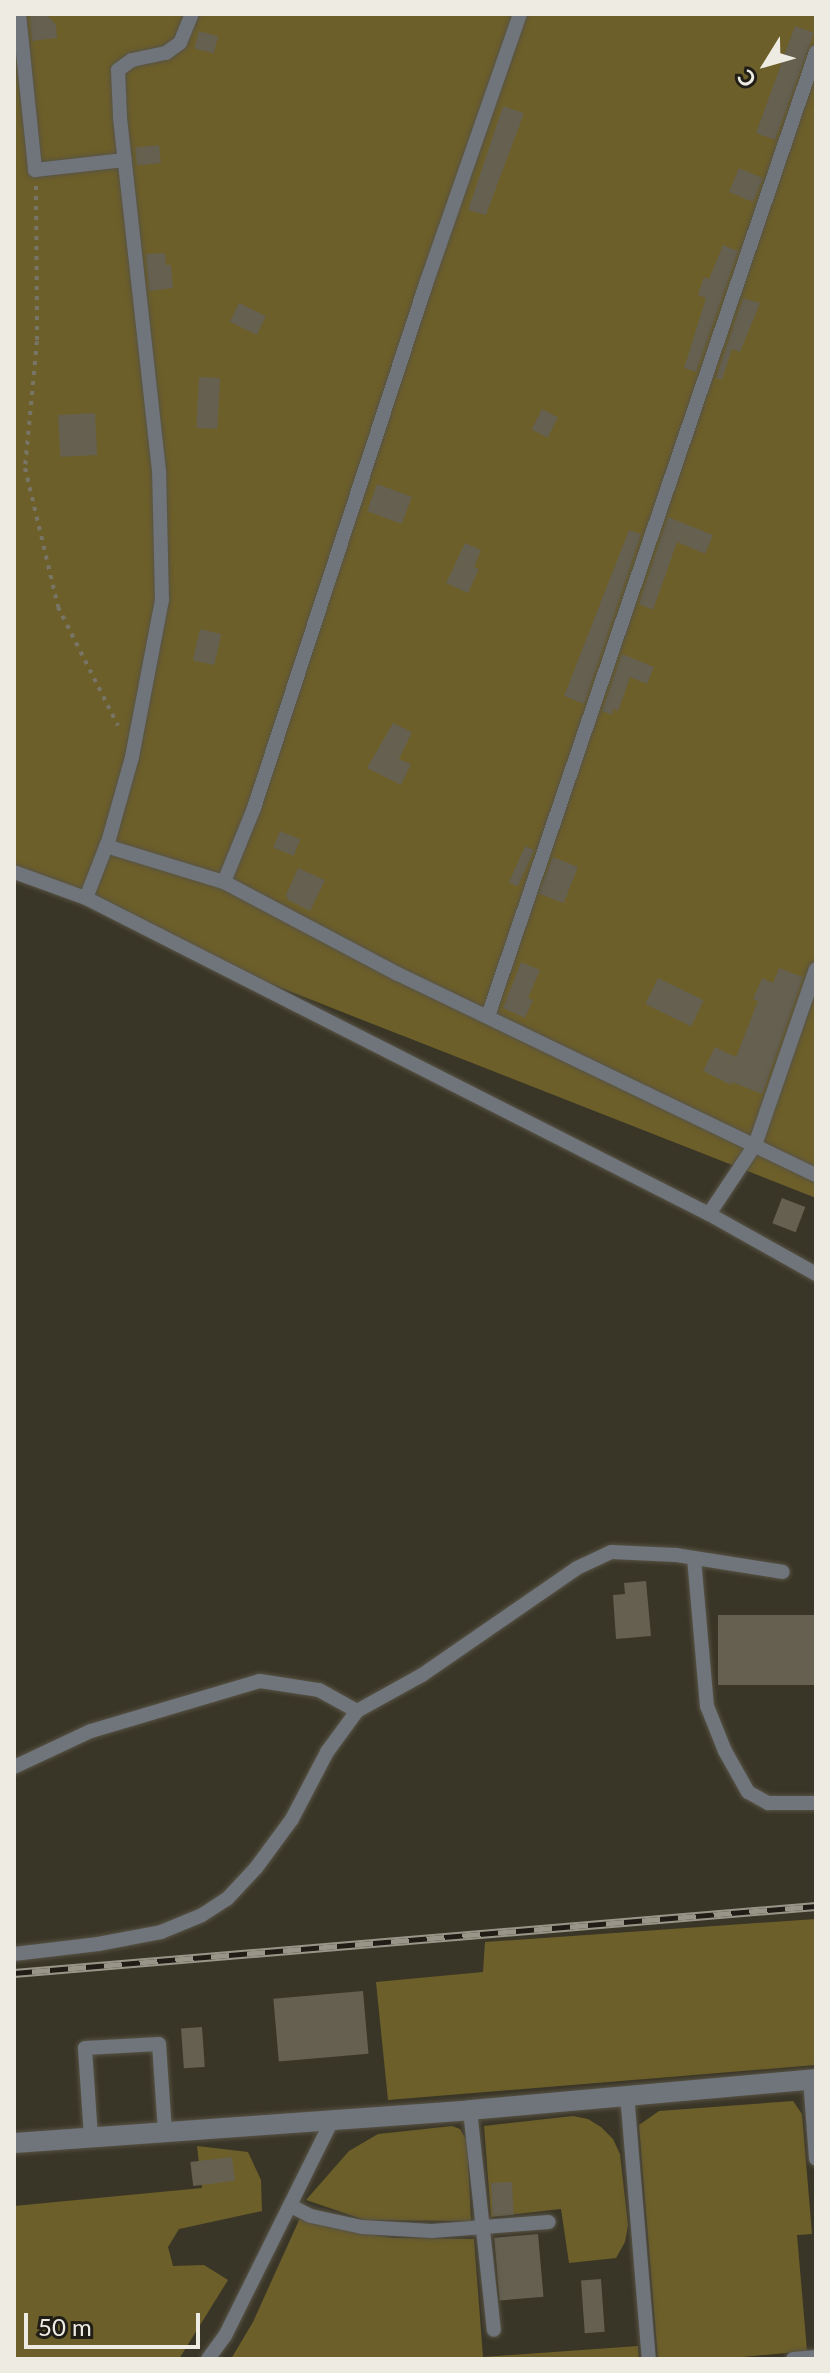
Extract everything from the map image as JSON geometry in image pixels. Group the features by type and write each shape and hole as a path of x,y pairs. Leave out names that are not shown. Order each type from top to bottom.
{"street":[{"path":"14,2143 470,2110 813,2079"}],"lane":[{"path":"19,14 35,170 124,160"},
{"path":"86,898 106,846 132,757 150,657 158,632 162,529 124,160 118,70 132,60 166,53 180,43 192,14"},
{"path":"224,882 254,808 427,281 520,14"},
{"path":"488,1016 816,52"},
{"path":"106,846 224,882 398,974 816,1175"},
{"path":"14,872 86,898 709,1214 816,1274"},
{"path":"709,1214 755,1145 816,969"},
{"path":"14,1954 98,1944 161,1932 202,1915 227,1899 256,1868 292,1819 327,1752 357,1711 422,1675 577,1568 612,1552 694,1558 783,1572"},
{"path":"694,1558 707,1706 725,1751 748,1792 768,1803 816,1803"},
{"path":"14,1767 91,1731 260,1681 319,1690 357,1711"},
{"path":"91,2137 85,2048 159,2044 165,2132"},
{"path":"813,2079 816,2159"},
{"path":"627,2094 649,2359"},
{"path":"470,2110 494,2330"},
{"path":"208,2359 225,2336 333,2118"},
{"path":"291,2206 311,2216 362,2227 432,2231 549,2222"},
{"path":"793,2359 816,2357"}],"path":[{"path":"35,170 37,341 25,468 58,607 132,757"}],"shaded area":[{"path":"14,14 816,14 816,1198 169,944 14,873"},
{"path":"816,1919 816,2065 388,2100 376,1982 483,1972 485,1942"},
{"path":"793,2101 802,2114 812,2234 797,2235 807,2351 720,2359 658,2359 639,2125 659,2111"},
{"path":"573,2116 588,2119 601,2127 613,2139 620,2154 628,2225 625,2242 616,2258 569,2263 561,2209 491,2217 484,2126"},
{"path":"452,2126 460,2129 467,2141 471,2221 365,2220 306,2200 349,2151 378,2134"},
{"path":"197,2146 248,2152 261,2180 262,2211 179,2229 168,2247 173,2266 204,2265 228,2280 179,2359 14,2359 14,2206 202,2188"},
{"path":"300,2218 334,2228 392,2238 474,2239 483,2357 638,2346 639,2359 231,2359 253,2322"}],"building":[{"path":"30,14 46,14 56,25 57,38 32,41"},
{"path":"795,26 814,33 775,140 756,133"},
{"path":"199,31 218,36 214,54 194,48"},
{"path":"503,106 524,113 486,215 468,210"},
{"path":"159,145 161,163 137,165 135,148"},
{"path":"739,168 763,178 753,202 729,192"},
{"path":"723,245 738,251 696,372 684,368 706,298 698,295 704,277 709,279"},
{"path":"165,253 166,265 171,265 173,288 149,291 146,254"},
{"path":"743,298 760,303 740,352 732,349 722,380 716,378"},
{"path":"239,303 266,316 257,335 230,322"},
{"path":"199,377 220,378 217,429 196,428"},
{"path":"542,409 558,417 548,438 532,429"},
{"path":"95,413 97,455 60,457 58,415"},
{"path":"377,484 412,497 402,524 367,511"},
{"path":"668,517 713,535 705,554 677,542 653,610 639,604"},
{"path":"629,530 641,534 584,704 564,696"},
{"path":"465,543 481,550 474,567 479,569 468,593 446,583"},
{"path":"200,629 221,634 214,665 193,660"},
{"path":"622,654 654,667 647,684 630,677 618,711 613,709 612,715 602,711"},
{"path":"393,723 412,732 399,759 411,764 401,785 367,768"},
{"path":"280,831 300,839 294,856 273,848"},
{"path":"525,846 534,850 518,887 509,883"},
{"path":"553,857 578,867 563,903 538,893"},
{"path":"298,868 325,880 310,911 288,900 286,895"},
{"path":"521,962 540,970 528,998 533,1000 525,1018 503,1008"},
{"path":"779,968 803,977 762,1094 732,1082 731,1085 703,1071 715,1047 736,1057 758,1001 753,999 762,978 773,983"},
{"path":"658,978 704,1000 691,1026 645,1004"},
{"path":"782,1198 805,1207 796,1232 772,1223"},
{"path":"646,1581 651,1636 616,1639 613,1595 625,1594 624,1583"},
{"path":"718,1615 816,1615 816,1685 718,1685"},
{"path":"363,1991 368,2054 279,2062 273,1999"},
{"path":"202,2027 205,2067 184,2068 181,2028"},
{"path":"232,2157 235,2181 193,2186 190,2162"},
{"path":"512,2182 514,2215 493,2216 491,2183"},
{"path":"538,2234 543,2297 500,2301 494,2238"},
{"path":"601,2279 605,2332 585,2333 581,2280"}],"railway":[{"path":"14,1973 816,1906"}]}
